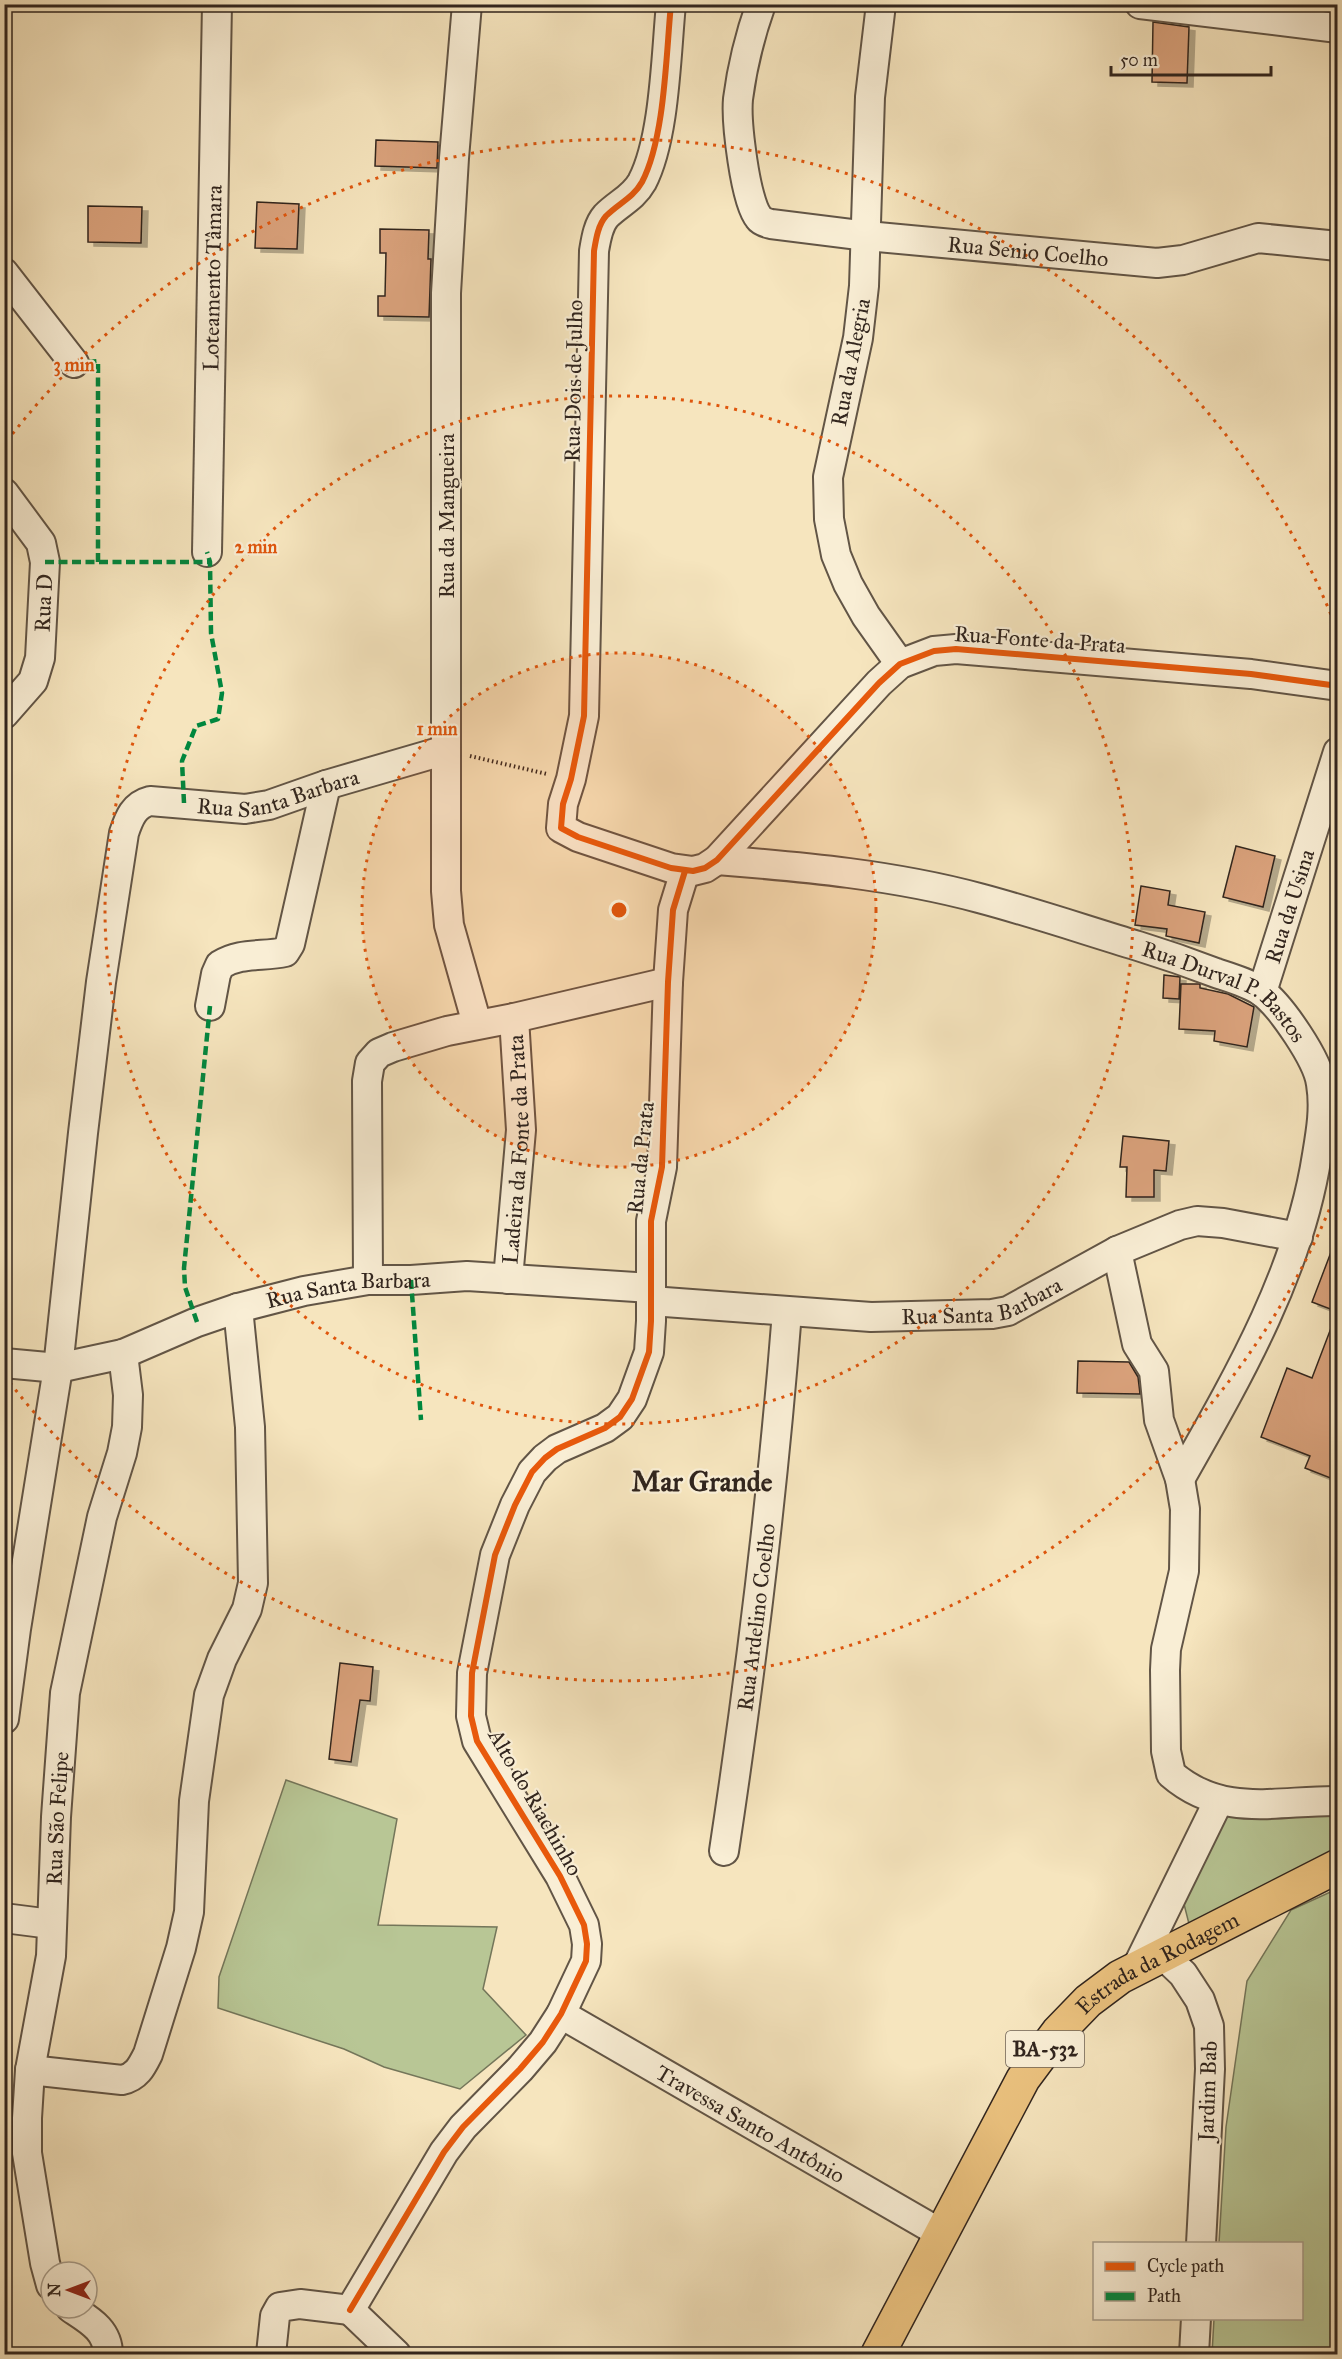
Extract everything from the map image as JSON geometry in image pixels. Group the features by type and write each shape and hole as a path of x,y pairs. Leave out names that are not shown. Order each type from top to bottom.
{"main road":[{"name":"Estrada da Rodagem","path":"878,2355 940,2233 1030,2069 1058,2032 1088,2001 1150,1960 1338,1866"}],"street":[{"name":"Loteamento Tâmara","path":"207,552 217,4"},
{"name":"Rua da Mangueira","path":"467,4 454,158 446,293 446,912 477,1024"},
{"name":"Rua Dois de Julho","path":"571,779 584,716 594,251 597,234 605,217 633,196 643,180 653,153 660,119 671,4"},
{"name":"Rua Senio Coelho","path":"761,4 741,80 738,103 746,180 759,219 771,225 1157,263 1183,260 1258,238 1338,246"},
{"name":"Rua da Alegria","path":"881,4 870,109 867,236 858,338 828,477 829,519 836,555 848,584 866,616 900,664"},
{"path":"1140,4 1338,28"},
{"path":"4,273 74,363"},
{"name":"Rua D","path":"4,493 41,543 45,562 40,658 37,671 33,681 4,714"},
{"name":"Rua Fonte da Prata","path":"685,871 705,868 717,860 879,683 900,664 934,651 956,649 1251,674 1338,686"},
{"name":"Rua Santa Barbara","path":"58,1368 101,982 124,833 134,810 141,803 162,801 245,809 269,805 326,785 446,750"},
{"name":"Rua da Usina","path":"1262,992 1338,752"},
{"path":"368,1280 367,1081 370,1063 379,1053 477,1024 514,1018 668,982 673,910 685,871 578,837 561,828 563,804 571,779"},
{"path":"210,1006 220,964 237,956 285,952 290,944 326,785"},
{"name":"Rua Durval P. Bastos","path":"717,860 854,874 978,898 1233,978 1262,992 1288,1021 1307,1049 1321,1081 1323,1112 1314,1179 1298,1237 1266,1318 1180,1479"},
{"name":"Rua da Prata","path":"651,1295 651,1221 662,1167 668,982"},
{"name":"Ladeira da Fonte da Prata","path":"508,1279 521,1130 514,1018"},
{"name":"Rua Santa Barbara","path":"4,1363 58,1368 123,1354 197,1322 238,1308 304,1291 368,1280 467,1276 508,1279 787,1312 871,1317 992,1314 1008,1311 1117,1251 1166,1230 1197,1221 1223,1223 1298,1237"},
{"path":"1117,1251 1133,1331 1142,1353 1154,1371 1159,1420 1180,1479 1186,1542 1184,1571 1166,1649 1165,1670 1166,1751 1171,1774 1198,1791 1220,1800 1250,1805 1338,1801"},
{"name":"Alto do Riachinho","path":"350,2310 444,2152 463,2127 536,2051 561,2014 586,1961 587,1944 584,1925 560,1876 477,1741 471,1716 472,1672 495,1555 515,1505 532,1472 545,1458 557,1449 605,1428 620,1417 632,1399 649,1352 651,1295"},
{"path":"30,2070 122,2080 132,2078 148,2054 181,1948 189,1912 194,1801 204,1716 214,1680 247,1609 253,1583 250,1427 238,1308"},
{"name":"Rua Ardelino Coelho","path":"724,1851 765,1553 787,1312"},
{"name":"Rua São Felipe","path":"45,2260 27,2154 30,2070 48,1974 65,1693 102,1517 122,1453 127,1427 128,1395 123,1354"},
{"path":"4,1719 16,1629 58,1368"},
{"path":"1150,1960 1220,1800"},
{"path":"4,1918 51,1924"},
{"name":"Jardim Bab","path":"1150,1960 1183,1974 1200,2000 1209,2026 1210,2069 1201,2242"},
{"name":"Travessa Santo Antônio","path":"561,2014 940,2233"},
{"path":"271,2355 275,2316 280,2307 300,2304 350,2310 396,2355"},
{"path":"89,2320 105,2339 108,2355"},
{"path":"1194,2355 1196,2320"}],"path":[{"path":"446,750 571,779"}],"green space":[{"path":"286,1780 397,1819 378,1925 497,1927 483,1989 526,2035 460,2089 384,2067 344,2049 218,2008 219,1977"},
{"path":"1337,1808 1337,1851 1189,1924 1183,1900 1218,1813"},
{"path":"1337,1889 1337,2354 1212,2354 1214,2320 1303,2320 1303,2242 1219,2242 1226,2127 1247,1981 1291,1910"}],"building":[{"path":"1153,22 1189,27 1187,83 1152,82"},
{"path":"376,140 438,142 437,168 375,166"},
{"path":"257,202 299,204 297,249 255,248"},
{"path":"88,206 142,207 141,243 88,242"},
{"path":"380,229 429,230 428,259 431,259 429,317 378,316 378,296 385,296 386,253 380,253"},
{"path":"1236,846 1275,856 1263,907 1223,897"},
{"path":"1141,886 1170,891 1168,905 1205,912 1199,943 1166,936 1167,929 1135,925"},
{"path":"1164,975 1180,977 1179,999 1163,998"},
{"path":"1181,984 1200,984 1200,988 1228,994 1254,1007 1247,1047 1214,1041 1215,1031 1179,1029"},
{"path":"1123,1136 1169,1141 1166,1171 1154,1170 1154,1197 1126,1197 1127,1167 1120,1167"},
{"path":"1336,1239 1338,1239 1338,1312 1312,1302"},
{"path":"1336,1315 1338,1316 1338,1481 1305,1468 1310,1456 1261,1437 1287,1368 1312,1378"},
{"path":"1078,1361 1129,1362 1138,1377 1140,1394 1077,1393"},
{"path":"340,1663 373,1667 370,1701 360,1700 351,1762 329,1759"}],"marked path":[{"path":"74,363 98,361 98,562"},
{"path":"184,803 182,761 196,726 218,719 222,693 211,633 210,562 207,552"},
{"path":"45,562 210,562"},
{"path":"197,1322 185,1287 184,1268 210,1006"},
{"path":"411,1280 421,1420"}],"cycle path":[{"path":"671,4 660,120 650,164 638,188 603,220 594,251 584,716 571,779 563,804 561,828 578,837 671,868 693,871 705,868 717,860 879,683 900,664 934,651 956,649 1251,674 1338,686"},
{"path":"350,2310 444,2152 463,2127 543,2042 561,2014 586,1961 587,1944 584,1925 560,1876 477,1741 471,1716 472,1673 495,1555 515,1505 532,1472 557,1449 605,1428 620,1417 632,1399 649,1352 651,1221 662,1167 668,982 673,910 685,871"}],"district":[{"name":"Mar Grande","path":"702,1481"}]}
